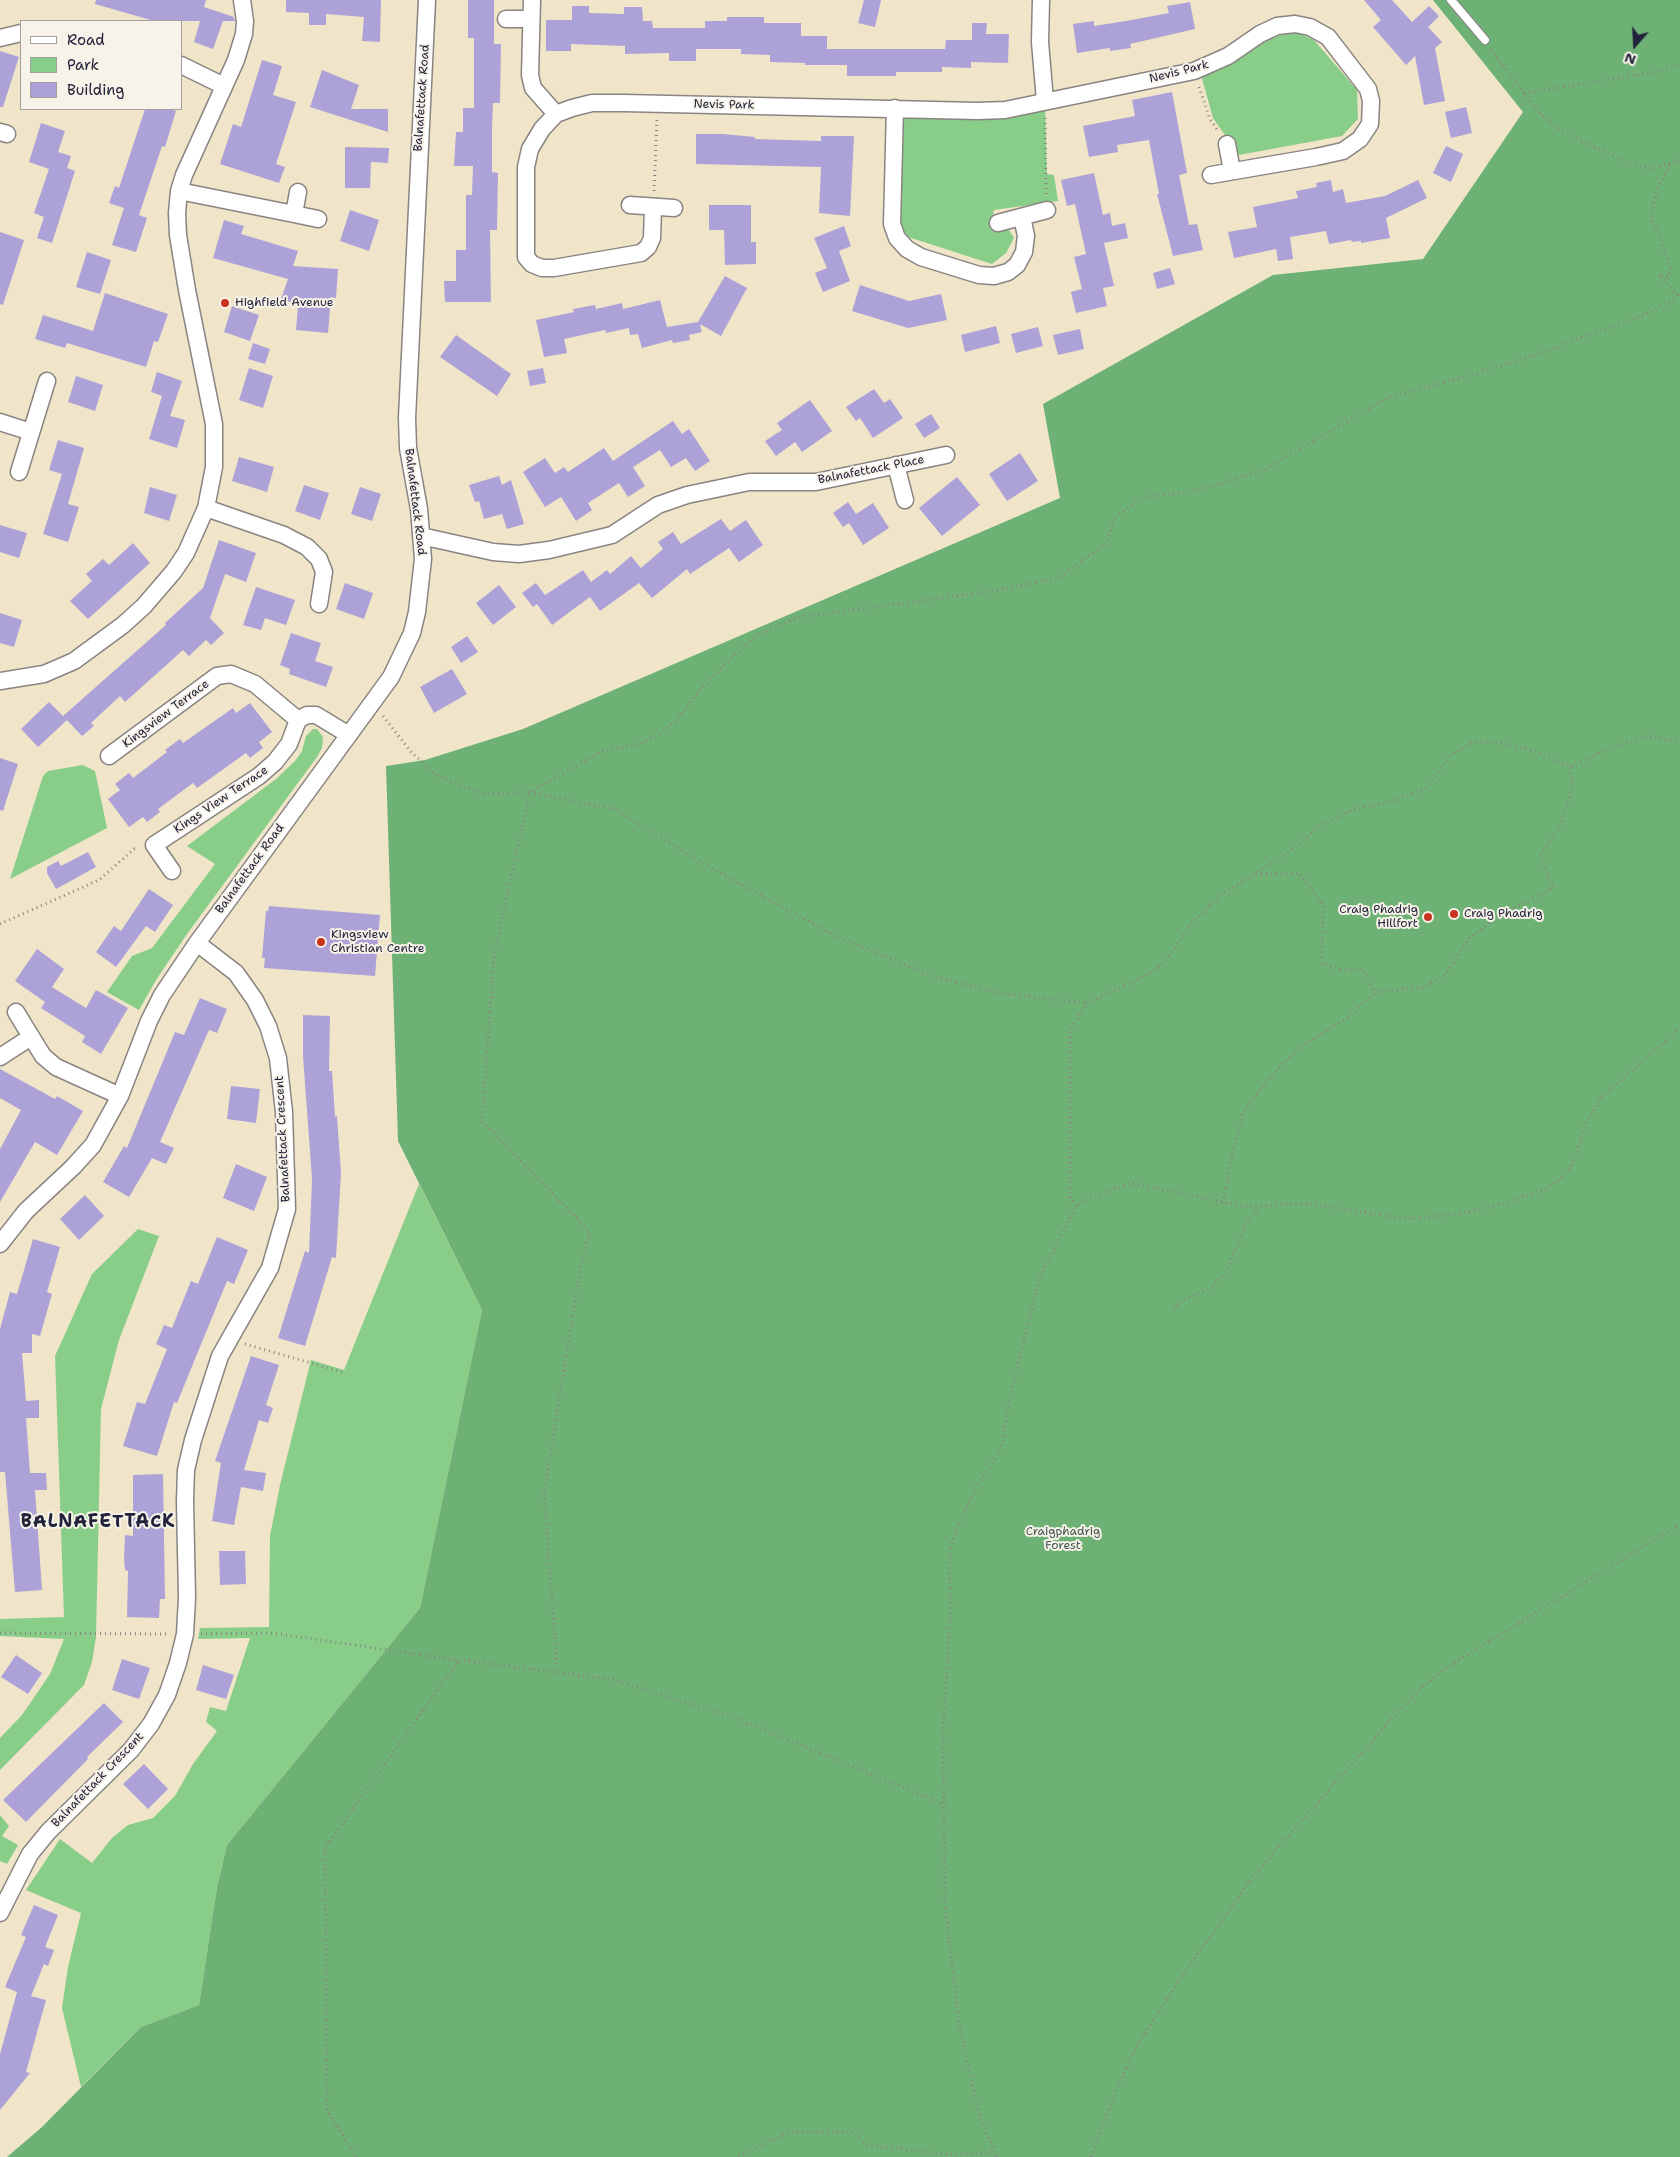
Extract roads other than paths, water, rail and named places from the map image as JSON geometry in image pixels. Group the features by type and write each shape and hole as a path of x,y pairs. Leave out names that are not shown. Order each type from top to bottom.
{"street":[{"path":"0,681 44,674 74,661 122,625 144,606 174,571 190,546 206,508 214,467 214,424 178,235 179,191 191,158 236,60 244,34 245,21 242,0"},
{"name":"Balnafettack Road","path":"0,1244 26,1211 73,1167 93,1145 120,1096 149,1020 162,995 197,943 372,705 391,677 412,634 421,584 421,536 408,448 407,418 426,0"},
{"path":"532,0 530,75 533,88 556,114 542,129 530,149 526,167 526,257 532,264 542,268 554,268 641,253 648,247 652,238 653,206"},
{"path":"1041,0 1040,42 1045,101"},
{"path":"506,19 531,19"},
{"name":"Nevis Park","path":"556,114 592,103 1005,110 1194,70 1228,56 1260,34 1277,26 1295,24 1310,28 1328,37 1368,90 1371,101 1370,124 1353,146 1316,157 1211,175"},
{"path":"0,38 20,34"},
{"path":"182,65 224,86"},
{"path":"895,108 892,224 897,238 907,249 921,257 980,275 1001,274 1017,265 1024,252 1026,236 1022,217"},
{"path":"1227,144 1232,172"},
{"path":"179,191 318,219"},
{"path":"294,214 298,192"},
{"path":"630,205 674,208"},
{"path":"998,223 1047,210"},
{"path":"19,472 47,381"},
{"path":"0,422 31,432"},
{"name":"Balnafettack Place","path":"421,536 493,552 519,554 549,550 612,535 658,505 687,495 750,482 816,482 946,455"},
{"path":"896,466 905,500"},
{"path":"206,508 284,535 307,547 319,559 324,572 319,604"},
{"name":"Kingsview Terrace","path":"109,756 217,676 232,674 255,684 298,720"},
{"path":"298,720 306,715 316,715 349,735"},
{"name":"Kings View Terrace","path":"172,871 154,845 259,776 276,762 289,744 298,720"},
{"name":"Balnafettack Crescent","path":"0,1913 30,1854 48,1832 130,1750 151,1724 167,1695 185,1634 187,1598 186,1470 193,1440 220,1356 228,1338 256,1295 270,1268 280,1239 287,1209 284,1112 278,1058 268,1026 254,1000 236,974 197,943"},
{"path":"16,1012 42,1056 56,1067 120,1096"},
{"path":"0,1057 31,1036"}],"lane":[{"path":"1451,0 1485,40"}],"place":[{"name":"Highfield Avenue","path":"225,303"},
{"name":"Craig Phadrig","path":"1454,914"},
{"name":"Craig Phadrig Hillfort","path":"1428,917"},
{"name":"Kingsview Christian Centre","path":"321,942"}],"district":[{"name":"BALNAFETTACK","path":"98,1522"}],"park label":[{"name":"Craigphadrig Forest","path":"1063,1539"}]}
